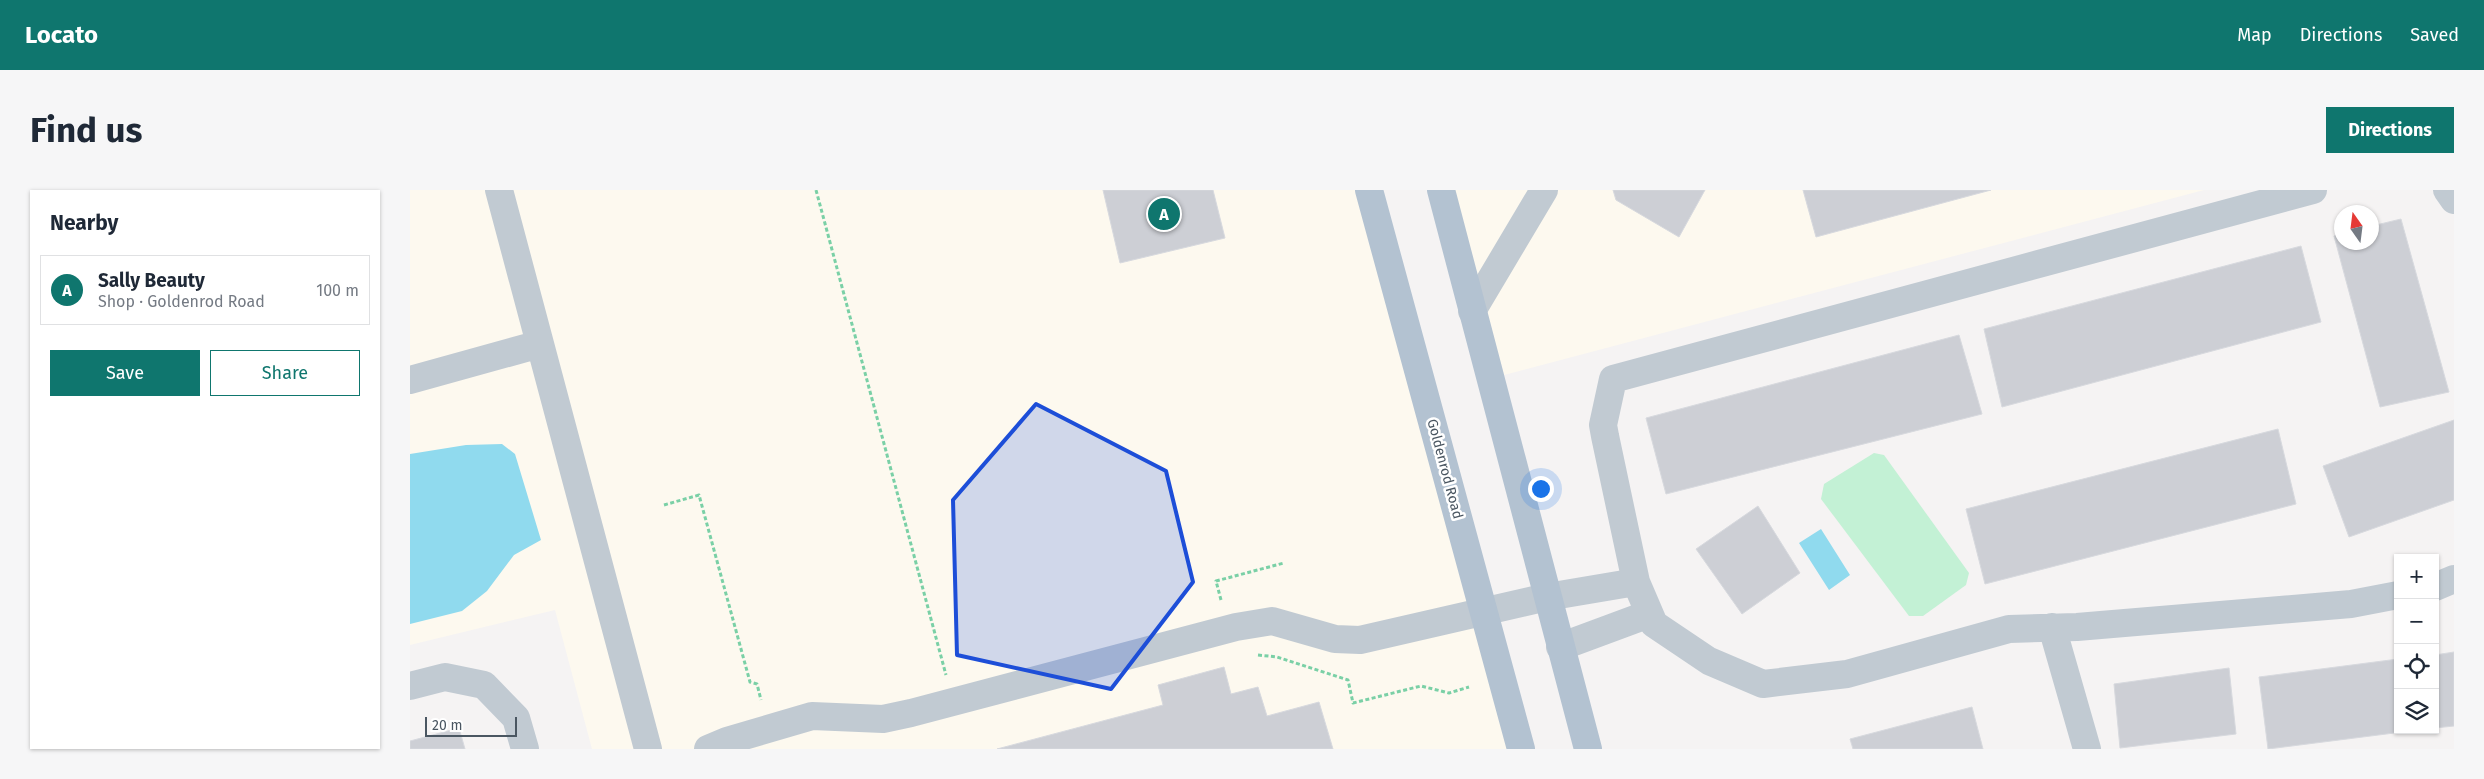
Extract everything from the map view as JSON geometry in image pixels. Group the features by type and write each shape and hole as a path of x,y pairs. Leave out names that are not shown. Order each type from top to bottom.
{"main road":[{"name":"Goldenrod Road","path":"1369,190 1521,749"},
{"path":"1441,190 1588,749"}],"street":[{"path":"499,190 648,749"},
{"path":"1472,311 1544,190"},
{"path":"2313,190 1613,379 1603,425 1605,436 1636,582 1654,624 1709,661 1764,684 1847,674 2009,629 2078,627 2351,604 2394,596"},
{"path":"2448,190 2454,200"},
{"path":"410,380 540,344"},
{"path":"2439,585 2454,579"},
{"path":"708,749 812,716 882,720 1229,628 1272,621 1336,639 1360,640 1548,596 1636,582"},
{"path":"1560,647 1650,614"},
{"path":"2052,627 2086,749"},
{"path":"410,686 445,677 484,685 516,718 525,749"}],"path":[{"path":"816,190 953,702"},
{"path":"664,505 699,495 750,682 756,684 769,729"},
{"path":"1229,628 1216,581 1284,564"},
{"path":"1257,656 1277,657 1348,680 1353,702 1421,686 1449,693 1469,687"}],"highlighted area":[{"path":"1036,404 1166,471 1193,582 1111,689 957,655 953,500"}],"shaded area":[{"path":"410,190 1366,190 1515,749 592,749 555,610 410,645"},
{"path":"1454,190 2204,190 1504,375"}],"green space":[{"path":"1874,453 1884,455 1969,573 1966,585 1923,616 1909,616 1821,499 1824,484"}],"water":[{"path":"502,444 515,454 541,540 514,555 487,591 462,611 410,624 410,454 466,445"},
{"path":"1821,529 1850,575 1829,590 1799,543"}],"building":[{"path":"1103,190 1213,190 1225,238 1120,263"},
{"path":"1613,190 1705,190 1679,237 1616,200"},
{"path":"1803,190 1991,190 1816,237"},
{"path":"2401,219 2449,392 2380,407 2338,250 2379,250 2379,224"},
{"path":"2301,246 2321,322 2002,407 1984,329"},
{"path":"1959,335 1982,414 1666,494 1646,418"},
{"path":"2454,420 2454,500 2349,537 2323,466"},
{"path":"2278,429 2296,504 1985,584 1966,509"},
{"path":"1758,506 1800,573 1742,614 1696,549"},
{"path":"2454,652 2454,726 2439,728 2439,689 2439,654"},
{"path":"2394,660 2394,733 2268,749 2259,677"},
{"path":"1224,667 1231,694 1258,687 1267,716 1319,702 1333,749 997,749 1163,705 1158,685"},
{"path":"2229,668 2236,734 2120,748 2114,684"},
{"path":"1972,707 1983,749 1853,749 1850,739"},
{"path":"459,728 465,749 410,749 410,741"}],"place":[{"name":"Sally Beauty","path":"1164,214"}]}
